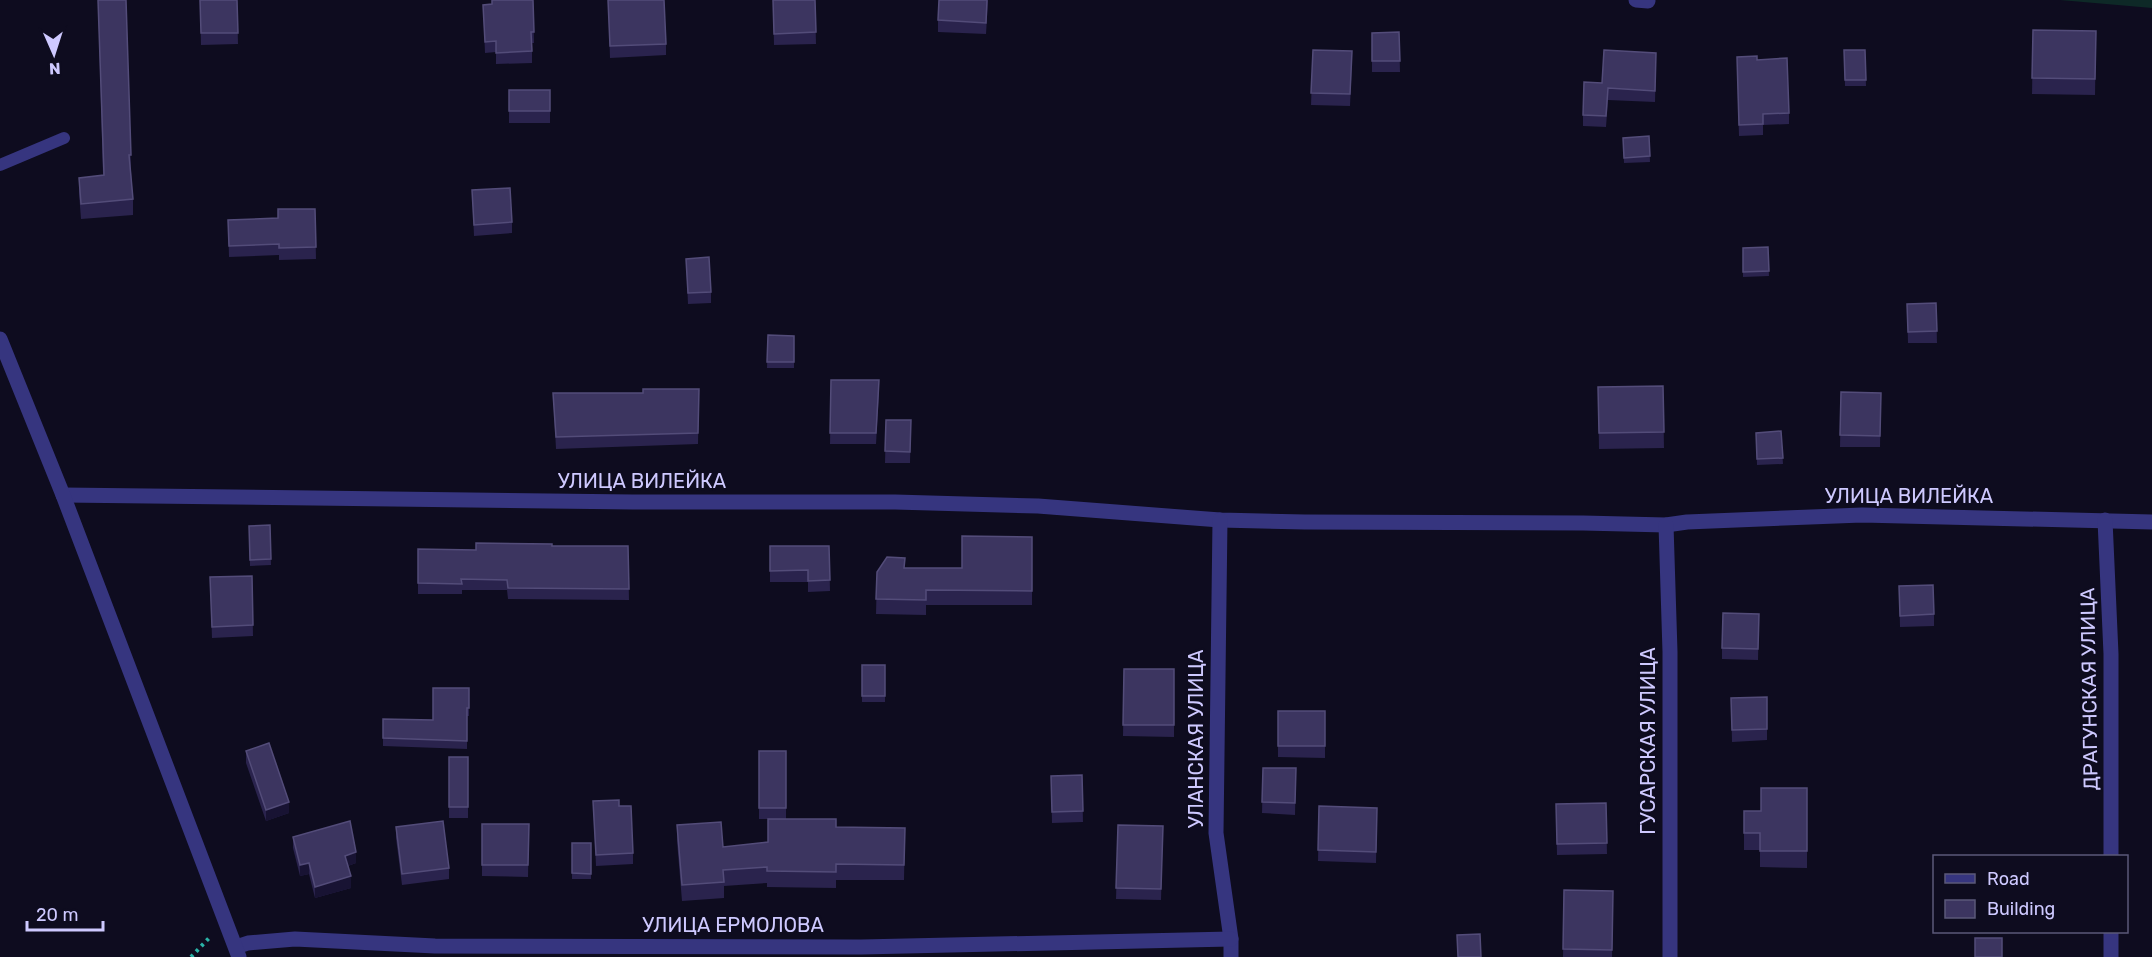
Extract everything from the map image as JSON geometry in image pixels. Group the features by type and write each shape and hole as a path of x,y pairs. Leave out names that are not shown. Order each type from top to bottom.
{"street":[{"path":"1636,0 1648,1"},
{"path":"0,339 63,495 238,952"},
{"name":"УЛИЦА ВИЛЕЙКА","path":"63,495 609,502 894,502 1038,506 1220,520 1305,522 1666,525 1687,522 1862,515 2152,522"},
{"name":"УЛАНСКАЯ УЛИЦА","path":"1220,520 1216,832 1231,939 1231,957"},
{"name":"ДРАГУНСКАЯ УЛИЦА","path":"2105,520 2111,654 2111,855"},
{"name":"ГУСАРСКАЯ УЛИЦА","path":"1666,525 1670,652 1670,957"},
{"path":"2111,933 2111,957"},
{"name":"УЛИЦА ЕРМОЛОВА","path":"238,952 248,942 288,939 435,946 861,947 1231,939"}],"lane":[{"path":"0,165 64,138"}],"green space":[{"path":"2060,0 2152,0 2152,8"}],"building":[{"path":"98,0 126,0 131,155 129,155 133,199 81,204 79,178 104,175"},
{"path":"200,0 237,0 238,33 201,33"},
{"path":"492,0 533,0 532,51 496,53 496,41 485,42 483,5 492,4"},
{"path":"608,0 664,0 666,44 610,46"},
{"path":"773,0 815,0 816,32 774,34"},
{"path":"939,0 987,0 986,23 938,20"},
{"path":"2033,30 2096,31 2095,79 2032,78"},
{"path":"1399,32 1400,61 1372,61 1372,33"},
{"path":"1313,50 1352,51 1350,94 1311,93"},
{"path":"1604,50 1656,53 1655,91 1608,88 1606,116 1583,115 1584,82 1602,83"},
{"path":"1844,50 1865,50 1866,80 1845,80"},
{"path":"1757,56 1757,60 1787,58 1789,113 1763,114 1763,124 1739,125 1737,57"},
{"path":"509,90 550,90 550,111 509,111"},
{"path":"1649,136 1650,156 1624,158 1623,138"},
{"path":"510,188 512,222 474,225 472,190"},
{"path":"278,209 315,209 316,247 279,248 279,244 229,246 228,220 278,218"},
{"path":"1768,247 1769,271 1743,272 1743,248"},
{"path":"709,257 711,292 688,293 686,259"},
{"path":"1936,303 1937,331 1908,332 1907,304"},
{"path":"768,335 794,336 794,362 767,362"},
{"path":"831,380 879,380 876,433 830,433"},
{"path":"1663,386 1664,432 1599,433 1598,387"},
{"path":"643,389 699,389 698,433 556,437 553,393 643,393"},
{"path":"1841,392 1881,393 1880,436 1840,435"},
{"path":"886,420 911,420 910,452 885,451"},
{"path":"1781,431 1783,458 1757,459 1756,433"},
{"path":"270,525 271,559 250,560 249,526"},
{"path":"962,536 1032,537 1032,591 926,590 926,600 876,599 877,572 887,557 905,558 904,568 962,568"},
{"path":"476,543 628,546 629,589 508,588 507,580 461,579 462,584 418,583 418,549 476,550"},
{"path":"770,546 829,546 830,580 808,581 808,570 770,571"},
{"path":"252,576 253,625 212,627 210,577"},
{"path":"1933,585 1934,614 1900,616 1899,586"},
{"path":"1723,613 1759,614 1758,649 1722,648"},
{"path":"862,665 885,665 885,696 862,696"},
{"path":"1124,669 1174,669 1174,725 1123,725"},
{"path":"433,688 469,688 467,741 383,738 383,719 433,720"},
{"path":"1767,697 1767,729 1732,730 1731,698"},
{"path":"1278,711 1325,711 1325,746 1278,746"},
{"path":"269,743 289,802 266,810 246,751"},
{"path":"759,751 786,751 786,808 759,808"},
{"path":"449,757 468,757 468,807 449,807"},
{"path":"1263,768 1296,768 1295,803 1262,802"},
{"path":"1082,775 1083,811 1052,812 1051,776"},
{"path":"1761,788 1807,788 1807,851 1760,851 1760,833 1744,833 1744,811 1761,811"},
{"path":"619,800 619,806 631,806 633,853 596,855 593,801"},
{"path":"1606,803 1607,843 1557,844 1556,804"},
{"path":"1319,806 1377,808 1376,852 1318,850"},
{"path":"768,819 836,819 836,827 905,828 904,865 836,864 836,872 767,871 767,867 723,870 724,882 682,885 677,825 721,822 723,847 768,842"},
{"path":"350,821 356,852 345,856 351,876 315,887 309,863 300,865 293,837"},
{"path":"443,821 449,868 402,874 396,827"},
{"path":"482,824 529,824 528,865 482,865"},
{"path":"1118,825 1163,826 1161,889 1116,888"},
{"path":"572,843 591,843 591,874 572,873"},
{"path":"1564,890 1613,891 1612,950 1563,949"},
{"path":"1480,934 1481,957 1458,957 1457,935"},
{"path":"1975,938 2002,938 2002,957 1975,957"}]}
